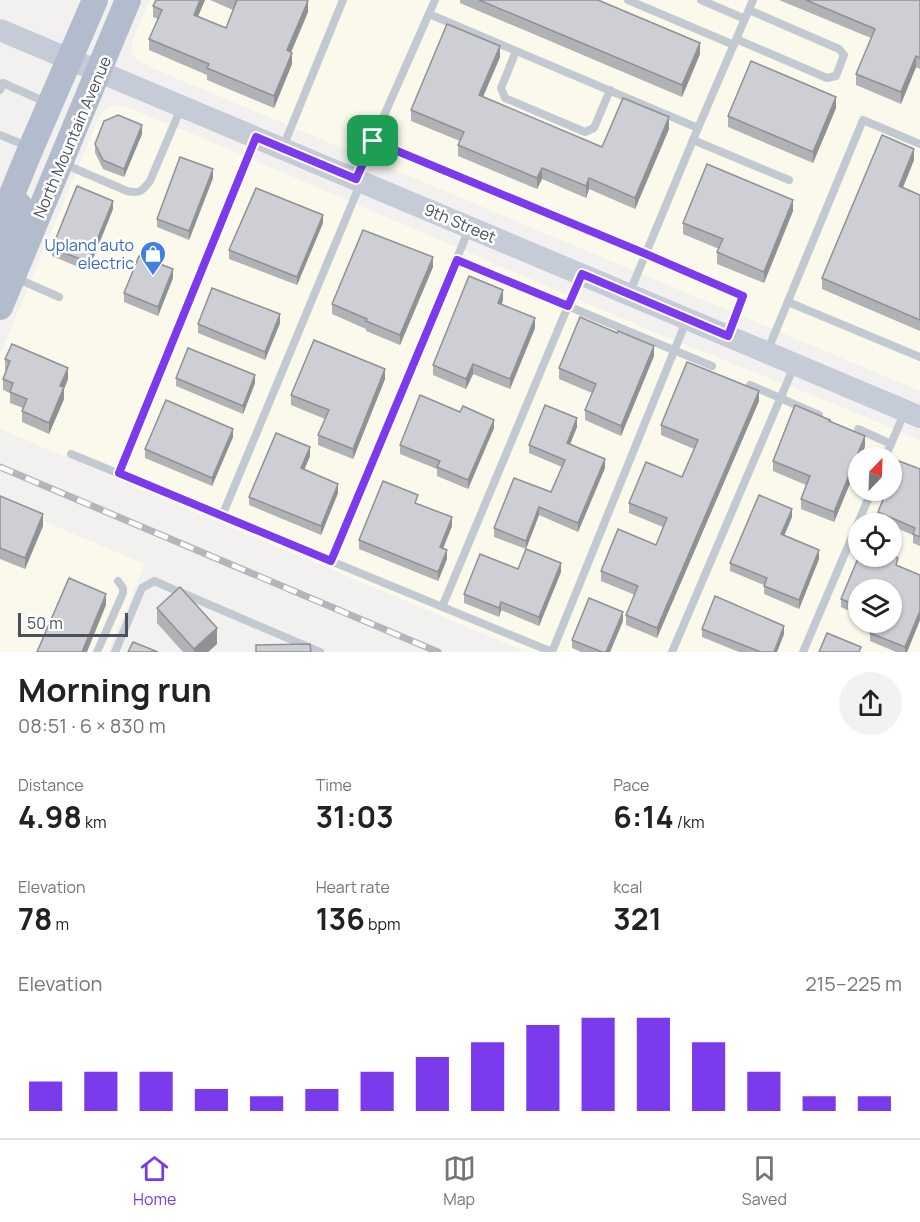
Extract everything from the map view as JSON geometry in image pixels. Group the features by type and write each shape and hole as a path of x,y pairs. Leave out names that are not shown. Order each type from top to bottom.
{"main road":[{"name":"North Mountain Avenue","path":"0,224 95,0"},
{"name":"North Mountain Avenue","path":"0,307 128,0"},
{"path":"13,277 1,257 15,224 27,157"}],"street":[{"name":"9th Street","path":"0,30 912,413"}],"lane":[{"path":"283,148 344,0"},
{"path":"222,516 373,141 435,0"},
{"path":"628,0 828,78 836,76 844,55 839,49 749,10"},
{"path":"701,0 745,19"},
{"path":"629,294 753,0"},
{"path":"429,14 698,128"},
{"path":"516,51 501,88 505,98 585,132 594,128 610,90"},
{"path":"1,84 50,103"},
{"path":"61,162 128,191 136,193 143,190 150,181 182,106"},
{"path":"767,352 863,120 920,144"},
{"path":"0,135 27,157"},
{"path":"119,473 256,137"},
{"path":"693,140 789,180"},
{"path":"373,141 743,296 728,336"},
{"path":"331,561 470,227"},
{"path":"457,260 712,366"},
{"path":"442,607 582,274"},
{"path":"13,277 60,297"},
{"path":"788,302 920,357"},
{"path":"71,454 552,652 687,319"},
{"path":"672,652 795,364"},
{"path":"750,385 819,415"},
{"path":"890,447 912,413"},
{"path":"858,429 891,444"},
{"path":"803,652 867,501"},
{"path":"97,652 123,593 123,588 118,581"},
{"path":"115,652 142,588 154,581 320,652"}],"shaded area":[{"path":"150,0 920,0 920,391 152,68 137,60 132,53 132,41"},
{"path":"118,105 129,108 661,335 920,440 920,652 526,652 0,429 0,355 100,115 108,108"},
{"path":"0,503 145,564 108,652 0,652"}],"building":[{"path":"156,0 200,0 194,15 226,28 237,0 308,1 287,50 292,53 274,96 207,68 209,64 149,39 162,10 153,6"},
{"path":"479,0 598,0 700,43 682,85"},
{"path":"806,0 920,0 920,58 916,56 901,92 856,74 875,29"},
{"path":"447,24 500,46 479,95 602,147 623,98 669,117 635,198 589,178 586,186 542,168 537,178 458,145 464,132 411,110"},
{"path":"751,61 836,97 813,152 728,116"},
{"path":"118,115 142,125 124,169 103,160 95,144 104,121"},
{"path":"882,135 914,149 899,186 920,195 920,320 822,278"},
{"path":"180,157 213,169 189,231 157,219"},
{"path":"707,164 793,200 764,272 717,252 723,239 683,223"},
{"path":"77,186 113,201 88,262 52,248"},
{"path":"256,188 323,215 297,277 229,250"},
{"path":"363,230 433,257 400,335 332,304"},
{"path":"139,256 173,269 158,307 124,293"},
{"path":"469,276 503,290 498,303 535,318 510,379 473,364 466,379 433,365"},
{"path":"212,288 280,314 265,352 198,324"},
{"path":"580,317 654,346 621,426 585,410 596,384 559,368"},
{"path":"314,340 385,369 353,449 318,435 329,410 291,395"},
{"path":"12,344 68,368 60,386 64,387 49,423 22,411 27,399 10,392 13,383 3,379 10,361 5,359"},
{"path":"188,348 255,375 243,406 176,378"},
{"path":"687,362 759,391 657,628 626,615 638,586 601,571 618,529 656,545 667,518 629,503 646,462 682,477 698,440 661,425"},
{"path":"420,395 460,412 463,406 494,420 468,480 437,467 440,461 400,445"},
{"path":"166,400 233,429 212,478 145,449"},
{"path":"545,405 577,418 567,443 605,459 578,523 539,507 526,541 494,528 514,478 551,492 565,460 529,445"},
{"path":"795,405 865,436 861,447 848,447 848,478 834,512 801,499 810,476 773,461"},
{"path":"276,433 310,447 301,468 338,484 321,526 249,497"},
{"path":"902,462 920,469 920,537 913,534 915,528 902,522 902,513 878,512 882,501 902,501"},
{"path":"383,481 418,495 415,503 452,517 440,547 447,550 438,572 359,540"},
{"path":"759,495 792,509 781,534 819,550 799,600 764,586 767,578 730,563"},
{"path":"0,496 43,514 25,558 0,548"},
{"path":"526,549 561,563 539,617 501,602 499,608 464,594 480,554 518,569"},
{"path":"854,567 901,567 920,575 920,611 905,647 870,633 902,633 902,579 849,579"},
{"path":"69,578 106,594 82,652 37,652"},
{"path":"848,582 848,602 841,599"},
{"path":"180,587 217,628 194,649 157,608"},
{"path":"715,596 784,626 774,652 761,652 702,629"},
{"path":"589,598 623,612 606,652 572,640"},
{"path":"827,633 861,647 859,652 819,652"},
{"path":"133,642 158,652 128,652"},
{"path":"310,644 311,652 256,652 256,645"}],"railway":[{"path":"0,467 438,652"}],"place":[{"name":"Upland auto electric","path":"153,277"}],"route":[{"path":"256,137 356,179 373,141 743,296 728,336 582,274 568,306 457,260 331,561 119,473 256,137"}]}
